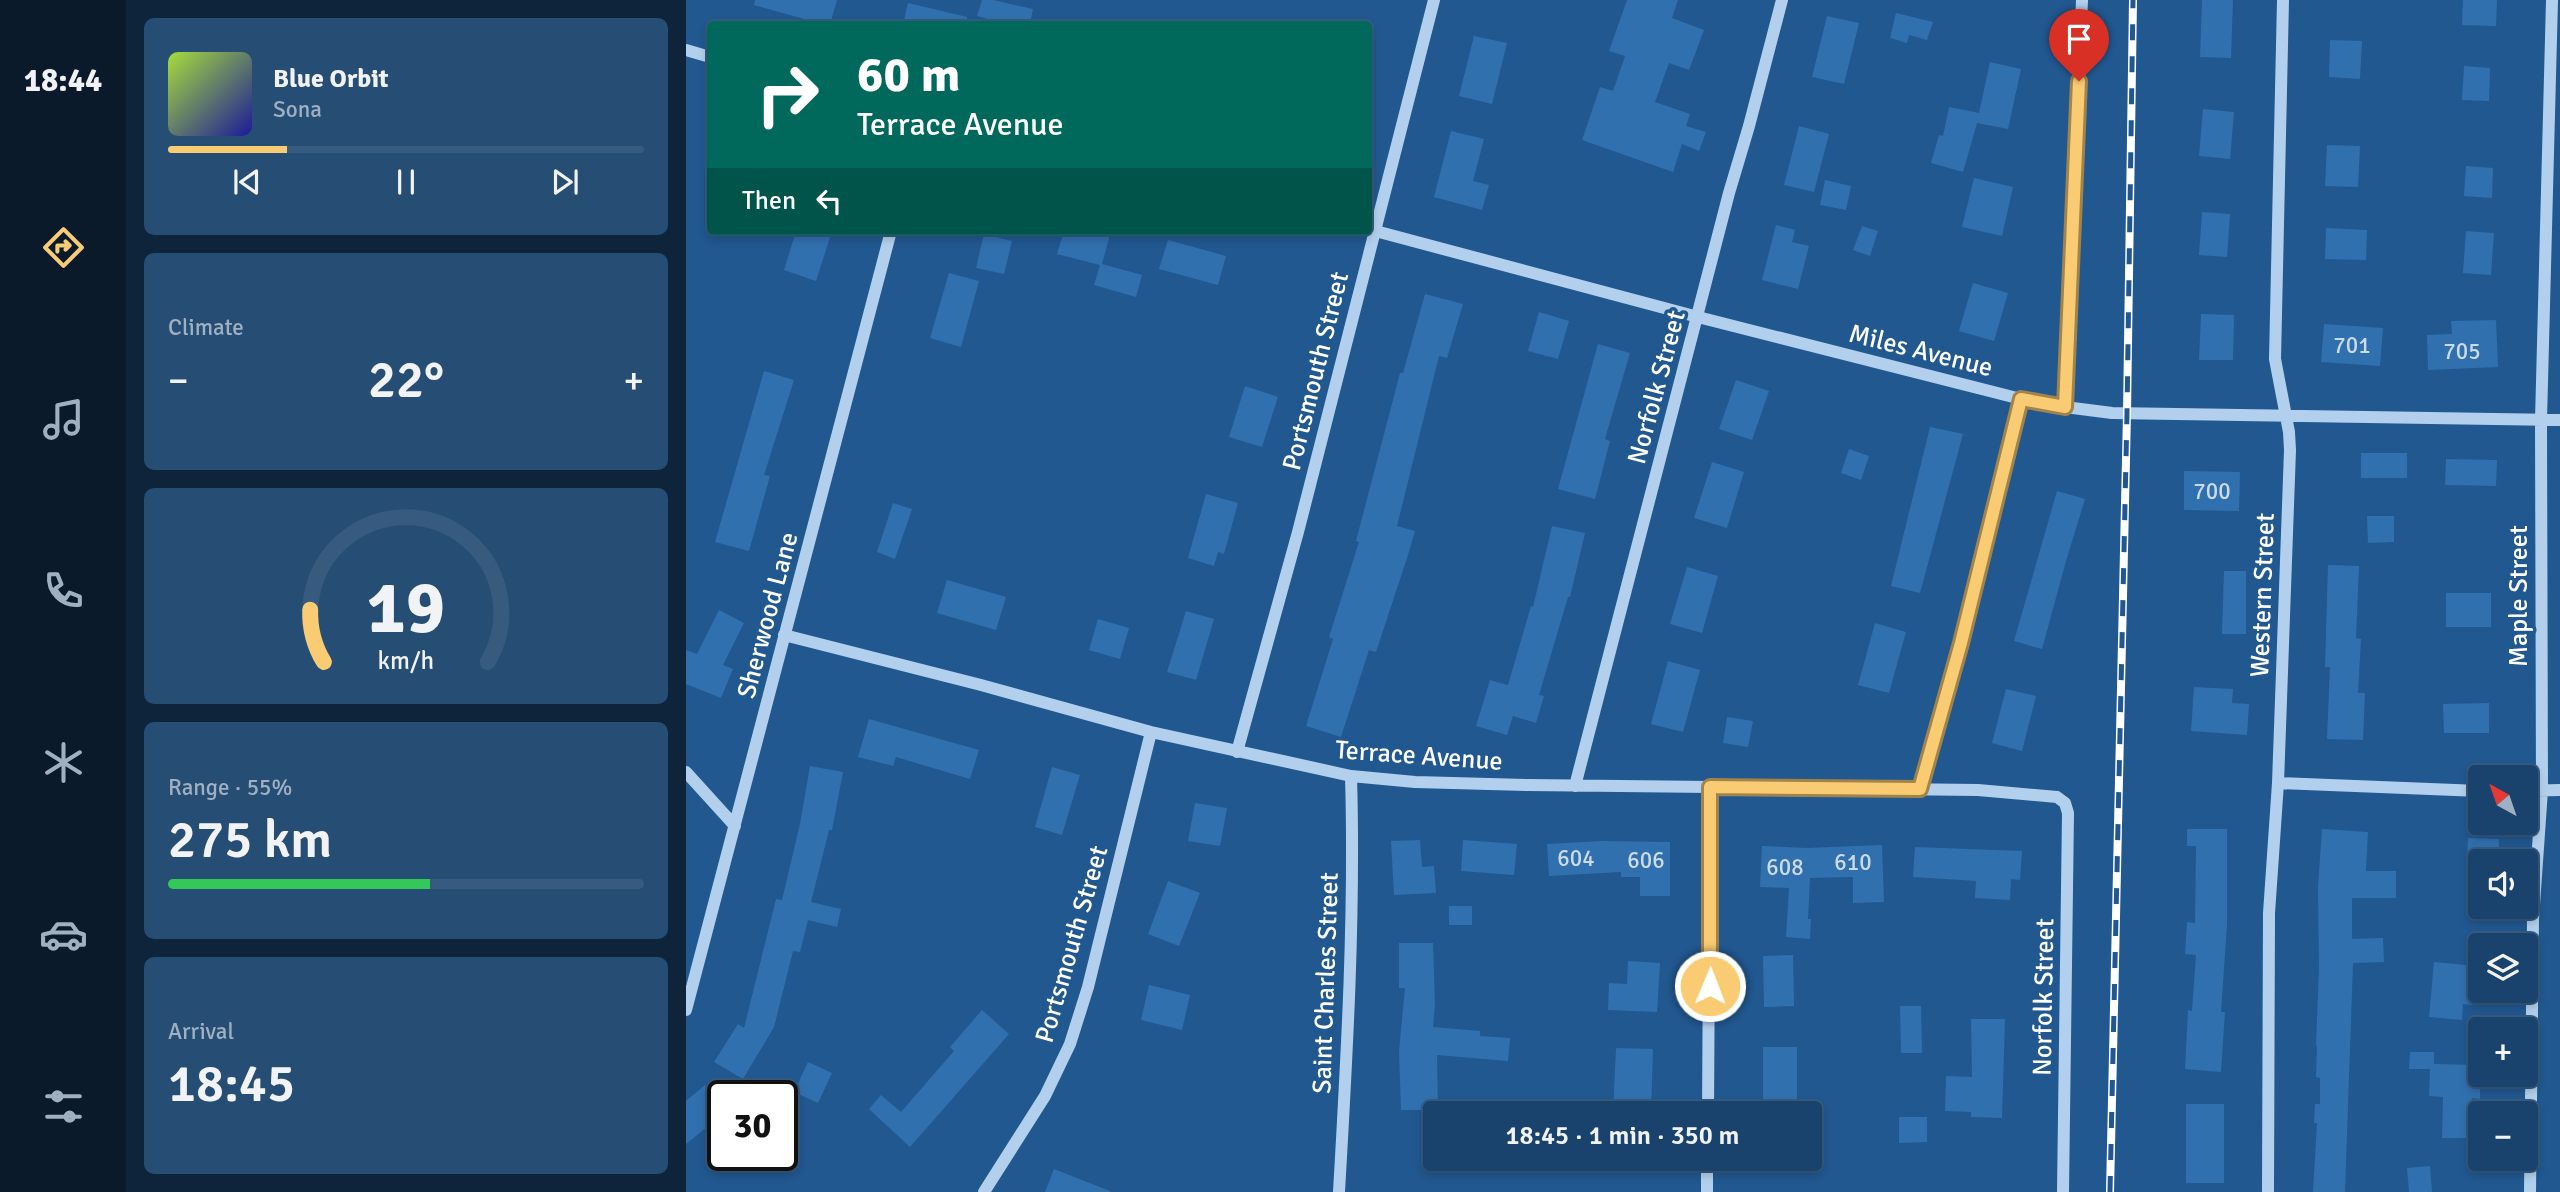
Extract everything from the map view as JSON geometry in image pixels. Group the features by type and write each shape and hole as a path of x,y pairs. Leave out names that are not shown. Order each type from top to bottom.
{"street":[{"name":"Portsmouth Street","path":"1372,226 1434,0"},
{"name":"Norfolk Street","path":"1575,786 1782,0"},
{"path":"2065,407 2082,0"},
{"name":"Western Street","path":"2268,1192 2269,913 2278,783 2290,450 2275,359 2283,0"},
{"name":"Maple Street","path":"2530,1192 2533,919 2542,790 2541,420 2552,0"},
{"path":"686,50 707,56"},
{"name":"Miles Avenue","path":"1372,230 1698,317 2021,399 2065,407 2112,413 2560,420"},
{"name":"Sherwood Lane","path":"686,1010 890,235"},
{"name":"Portsmouth Street","path":"1237,752 1298,532 1370,235"},
{"path":"1920,789 1961,643 2021,399"},
{"name":"Terrace Avenue","path":"784,635 1151,732 1351,776 1415,782 1575,786 2018,792 2057,797 2064,803"},
{"name":"Portsmouth Street","path":"984,1192 1045,1096 1070,1044 1088,987 1151,732"},
{"path":"686,772 735,826"},
{"name":"Saint Charles Street","path":"1339,1192 1349,1024 1353,836 1351,776"},
{"path":"2278,783 2468,791"},
{"path":"1708,1101 1710,787"},
{"path":"2538,790 2560,790"},
{"name":"Norfolk Street","path":"2063,1192 2068,813 2064,803"},
{"path":"1707,1171 1707,1192"}],"building":[{"path":"755,0 837,0 831,21 811,21 754,5"},
{"path":"982,0 1033,9 1031,21 994,21 977,16"},
{"path":"1627,0 1678,0 1672,18 1704,30 1689,70 1669,63 1655,102 1690,114 1686,126 1706,132 1699,151 1682,144 1673,172 1582,140 1600,87 1613,91 1625,56 1609,51"},
{"path":"2202,0 2233,0 2231,58 2200,57"},
{"path":"2463,0 2497,0 2496,26 2462,25"},
{"path":"908,3 967,17 967,21 904,21"},
{"path":"1896,13 1933,22 1927,40 1909,35 1907,43 1890,38"},
{"path":"1827,16 1859,23 1844,84 1812,77"},
{"path":"1474,36 1507,43 1492,104 1459,96"},
{"path":"2330,40 2362,41 2360,79 2329,77"},
{"path":"1990,62 2021,69 2008,129 1977,123 1963,172 1931,163 1939,135 1943,136 1949,107 1979,113"},
{"path":"2464,66 2490,68 2489,101 2462,100"},
{"path":"2203,109 2234,112 2230,159 2199,156"},
{"path":"1799,126 1829,134 1814,192 1784,185"},
{"path":"1451,131 1484,139 1473,181 1489,185 1482,210 1434,197"},
{"path":"2327,145 2360,146 2358,187 2325,186"},
{"path":"2466,166 2493,168 2492,198 2464,196"},
{"path":"1974,178 2013,187 2002,236 1962,227"},
{"path":"1825,180 1851,186 1846,210 1820,205"},
{"path":"2202,212 2230,214 2227,257 2199,255"},
{"path":"1776,225 1795,230 1792,242 1809,246 1798,289 1762,280"},
{"path":"1862,226 1878,231 1870,256 1853,250"},
{"path":"2326,228 2367,230 2366,260 2325,259"},
{"path":"2466,231 2494,233 2491,275 2463,273"},
{"path":"795,235 831,235 816,281 784,270"},
{"path":"984,235 1012,241 1004,274 976,268"},
{"path":"1063,235 1110,235 1102,264 1142,275 1136,297 1094,285 1100,265 1057,254"},
{"path":"1168,240 1226,256 1218,285 1159,269"},
{"path":"949,273 979,281 961,347 930,338"},
{"path":"1973,283 2008,293 1994,341 1959,331"},
{"path":"1425,294 1463,304 1447,358 1439,356 1397,526 1415,531 1376,652 1369,650 1341,737 1306,726 1333,639 1329,637 1359,542 1356,541 1400,373 1403,373"},
{"path":"1539,312 1569,321 1558,359 1528,351"},
{"path":"2201,314 2234,315 2233,360 2199,360"},
{"path":"2496,320 2498,367 2428,370 2427,335 2452,334 2451,321"},
{"path":"2324,324 2383,328 2380,366 2321,362"},
{"path":"1598,344 1630,353 1605,439 1610,441 1595,499 1558,489"},
{"path":"764,371 794,380 764,475 770,476 749,551 715,542"},
{"path":"1736,380 1769,391 1752,440 1719,429"},
{"path":"1245,386 1278,397 1262,447 1229,437"},
{"path":"1930,427 1963,434 1920,593 1891,586"},
{"path":"1849,449 1869,456 1861,480 1841,473"},
{"path":"2361,453 2407,453 2407,478 2361,478"},
{"path":"2446,459 2497,460 2496,486 2445,485"},
{"path":"1712,462 1744,472 1727,528 1694,518"},
{"path":"2184,471 2240,472 2239,511 2184,510"},
{"path":"2057,491 2085,499 2042,649 2014,641"},
{"path":"1206,494 1238,503 1224,554 1218,552 1214,566 1188,558"},
{"path":"893,503 912,509 895,559 877,552"},
{"path":"2367,516 2394,516 2394,542 2368,543"},
{"path":"1552,526 1585,533 1570,597 1539,695 1544,696 1536,723 1513,716 1507,735 1476,726 1490,680 1508,685 1531,606 1533,607"},
{"path":"2328,565 2359,566 2356,638 2361,639 2358,693 2365,693 2363,740 2327,739 2330,667 2325,667"},
{"path":"1687,567 1718,576 1702,633 1670,624"},
{"path":"2224,571 2246,571 2246,634 2222,634"},
{"path":"947,580 1006,597 996,630 937,613"},
{"path":"2446,593 2491,593 2491,627 2446,627"},
{"path":"719,610 744,623 723,665 733,669 721,698 686,684 686,650 697,654"},
{"path":"1186,611 1214,619 1196,680 1167,672"},
{"path":"1098,619 1129,628 1120,659 1089,650"},
{"path":"1875,623 1906,632 1889,693 1858,685"},
{"path":"1668,661 1700,670 1683,732 1651,724"},
{"path":"2194,687 2233,689 2232,703 2249,704 2247,735 2191,731"},
{"path":"2006,689 2036,696 2022,751 1992,743"},
{"path":"2489,703 2489,733 2444,733 2443,704"},
{"path":"1727,717 1753,721 1748,747 1723,743"},
{"path":"869,719 979,750 970,779 896,757 893,766 858,757"},
{"path":"810,766 843,772 832,830 829,830 811,902 841,909 837,927 808,920 800,952 793,951 774,1027 743,1079 714,1062 738,1024 744,1028 776,899 782,900"},
{"path":"1052,767 1080,775 1062,835 1035,827"},
{"path":"1195,803 1227,808 1220,846 1188,841"},
{"path":"2187,829 2227,829 2227,925 2221,1012 2225,1012 2221,1072 2185,1069 2188,1010 2192,1011 2196,955 2185,954 2187,922 2195,923 2196,846 2187,846"},
{"path":"2322,829 2368,832 2366,871 2396,871 2396,898 2352,898 2352,939 2383,938 2384,962 2353,963 2345,1192 2313,1192 2317,1123 2314,1123 2315,1104 2320,1104 2320,1078 2316,1077 2316,1046 2318,887"},
{"path":"2468,838 2499,839 2499,849 2468,849 2467,861"},
{"path":"1420,840 1422,867 1434,866 1436,893 1394,895 1391,841"},
{"path":"1463,840 1517,844 1514,875 1461,871"},
{"path":"1602,841 1670,842 1670,896 1640,896 1640,877 1621,877 1621,872 1549,876 1547,844"},
{"path":"1882,845 1884,902 1853,903 1853,877 1810,878 1810,939 1786,937 1789,888 1760,887 1762,846 1807,848"},
{"path":"1915,847 2022,851 2020,880 2011,879 2010,900 1975,898 1976,881 1913,877"},
{"path":"1168,881 1200,893 1179,946 1148,934"},
{"path":"1449,906 1472,906 1472,925 1449,925"},
{"path":"1399,943 1433,943 1433,1027 1480,1031 1480,1036 1510,1038 1508,1061 1437,1055 1438,1101 1423,1101 1423,1110 1401,1110 1399,1051 1405,988 1399,988"},
{"path":"1793,955 1794,1006 1764,1007 1763,956"},
{"path":"1628,961 1660,963 1657,1012 1608,1010 1609,983 1627,984"},
{"path":"2434,962 2468,965 2468,1003 2472,1005 2463,1004 2462,1020 2429,1017"},
{"path":"1149,985 1190,995 1182,1030 1141,1020"},
{"path":"1900,1006 1921,1006 1922,1053 1901,1053"},
{"path":"982,1010 1009,1034 910,1147 869,1109 881,1095 901,1112 954,1051 950,1047"},
{"path":"1971,1019 2005,1019 2002,1118 1971,1117 1971,1112 1945,1111 1946,1076 1972,1077"},
{"path":"1763,1047 1797,1047 1797,1101 1763,1101"},
{"path":"1616,1048 1653,1049 1651,1101 1613,1101"},
{"path":"2410,1052 2434,1052 2434,1064 2468,1065 2468,1087 2480,1087 2480,1099 2472,1098 2472,1101 2468,1101 2468,1138 2442,1138 2443,1097 2429,1096 2430,1069 2409,1069"},
{"path":"808,1062 832,1073 818,1103 798,1094 798,1083"},
{"path":"705,1085 707,1087 707,1127 686,1144 686,1101"},
{"path":"2186,1104 2224,1104 2224,1183 2186,1183"},
{"path":"1899,1117 1927,1117 1927,1142 1899,1143"},
{"path":"2430,1166 2432,1192 2409,1192 2407,1168"},
{"path":"1054,1169 1110,1191 1110,1192 1045,1192"}],"railway":[{"path":"2110,1192 2133,0"}],"route":[{"path":"1710,986 1710,787 1920,789 1961,643 2021,399 2065,407 2079,81"}]}
